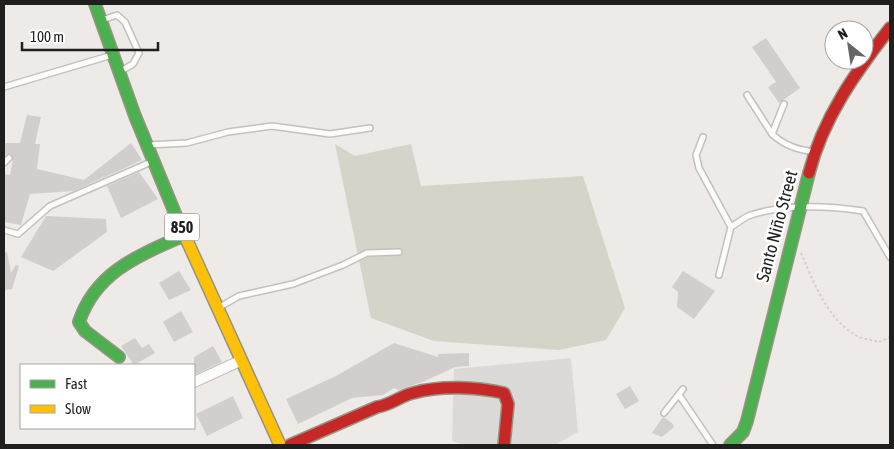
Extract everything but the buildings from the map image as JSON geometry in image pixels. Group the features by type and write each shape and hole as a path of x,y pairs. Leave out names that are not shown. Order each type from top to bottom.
{"main road":[{"name":"850","path":"95,4 112,55 185,235 240,361 280,445"},
{"name":"Santo Niño Street","path":"733,444 743,432 747,421 800,209 816,152 827,122 852,78 890,28"},
{"path":"119,356 85,331 79,322 85,304 118,268 130,259 185,235"},
{"path":"290,445 377,407 389,406 413,392 426,390 495,390 504,393 508,404 504,445"}],"street":[{"path":"195,382 240,361"}],"lane":[{"path":"100,20 117,15 125,22 139,53 133,64 119,72"},
{"path":"4,87 112,55"},
{"path":"747,95 772,134 781,143 799,150 816,152"},
{"path":"772,134 784,104"},
{"path":"148,145 187,143 228,132 272,126 330,134 370,128"},
{"path":"703,137 696,155 699,168 731,227 719,275"},
{"path":"4,163 9,158"},
{"path":"4,230 18,234 50,206 154,161"},
{"path":"731,227 750,215 772,210 827,206 863,211 890,257"},
{"path":"217,308 239,296 293,284 343,266 367,253 399,252"},
{"path":"664,413 683,389"},
{"path":"679,395 713,445"}],"path":[{"path":"800,251 817,290 836,319 857,336 879,342 890,337"}],"shaded area":[{"path":"335,144 355,156 411,144 421,186 583,176 625,308 606,340 559,350 434,341 371,318"},
{"path":"571,358 578,432 555,445 465,445 452,441 454,369"}],"traffic: fast":[{"path":"95,4 135,116 179,223"},
{"path":"730,445 743,432 747,421 809,173"},
{"path":"119,357 85,331 79,322 87,304 96,290 121,267 185,235"}],"traffic: slow":[{"path":"179,223 280,445"}],"traffic: jam":[{"path":"809,173 823,133 842,97 890,28"},
{"path":"290,445 408,394 424,390 459,388 482,389 504,393 508,404 504,445"}]}
